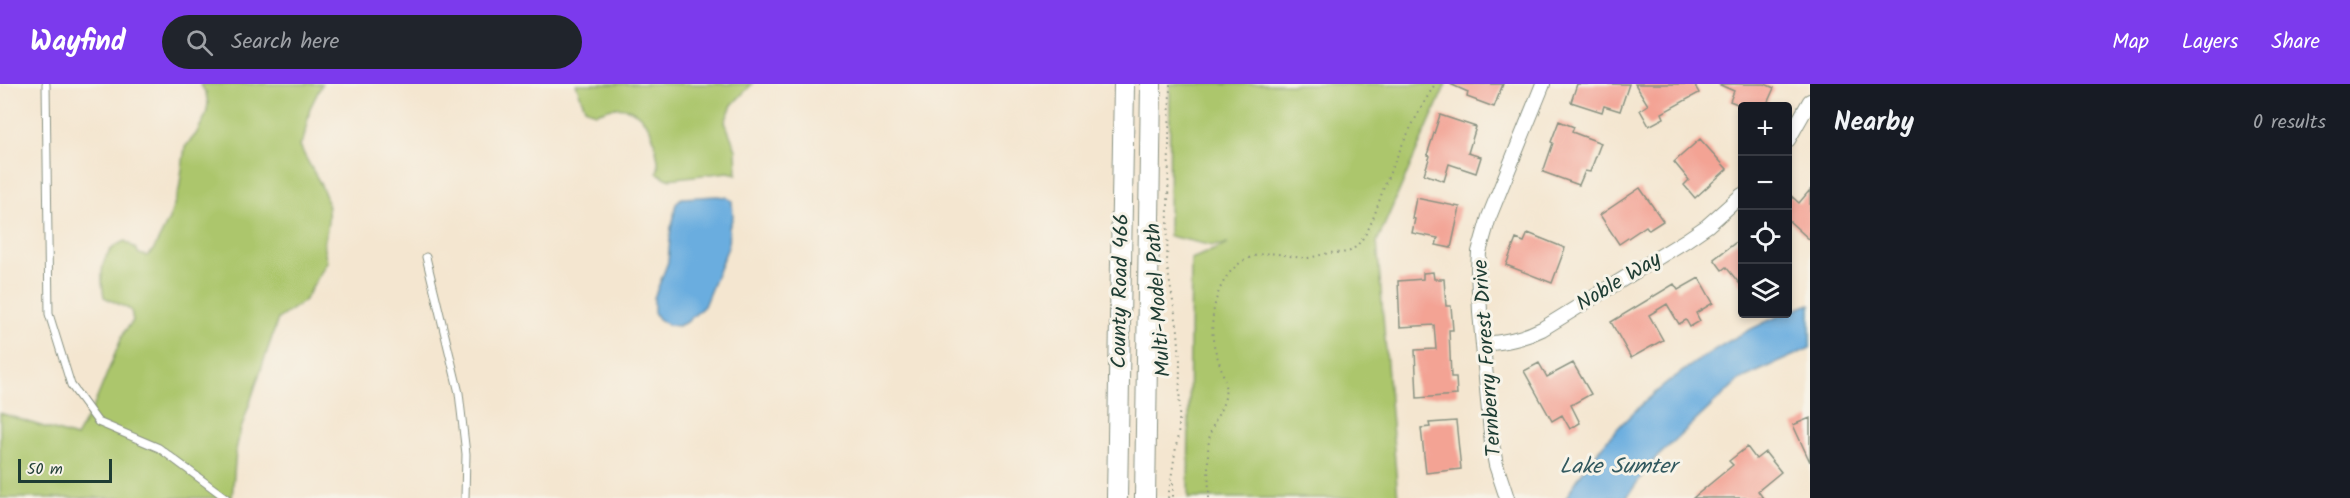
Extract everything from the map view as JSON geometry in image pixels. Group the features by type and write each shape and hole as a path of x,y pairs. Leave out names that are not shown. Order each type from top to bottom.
{"main road":[{"name":"County Road 466","path":"1118,498 1124,84"},
{"name":"County Road 466","path":"1145,498 1151,84"}],"street":[{"name":"Ternberry Forest Drive","path":"1508,498 1496,465 1492,444 1478,270 1482,235 1543,84"},
{"path":"1792,133 1810,101"},
{"name":"Noble Way","path":"1483,344 1512,340 1542,328 1692,236 1738,199"}],"lane":[{"path":"46,84 49,314 71,385 98,422 159,448 226,498"},
{"path":"426,257 459,393 466,454 465,498"}],"path":[{"name":"Multi-Model Path","path":"1168,498 1179,428 1180,361 1178,331 1167,266 1170,84"},
{"path":"1209,498 1210,435 1225,398 1221,367 1213,341 1212,321 1224,279 1241,261 1257,255 1274,253 1307,258 1350,252 1362,240 1419,111 1435,84"},
{"name":"Multi-Model Path","path":"1173,477 1173,498"}],"green space":[{"path":"200,84 322,84 310,108 304,138 300,145 322,186 327,201 328,217 324,246 327,262 304,301 278,319 240,432 236,450 232,498 0,498 0,413 76,437 95,403 124,332 133,321 131,310 104,297 103,264 110,251 125,241 139,254 147,256 154,249 169,219 179,190 185,147 196,134 206,115 208,104 206,93"},
{"path":"576,84 752,84 732,105 725,122 736,150 737,174 728,172 668,179 657,173 658,159 653,138 642,118 629,109 613,108 595,113 585,108"},
{"path":"1170,84 1446,84 1377,242 1398,498 1188,498 1191,259 1228,244 1213,246 1169,236"}],"water":[{"path":"726,197 732,201 733,217 729,228 728,247 704,306 687,322 678,326 669,325 658,319 654,312 654,298 668,262 671,227 676,204 682,198"},
{"name":"Lake Sumter","path":"1810,304 1810,348 1739,380 1653,461 1626,498 1566,498 1587,465 1612,434 1672,380 1704,356 1739,336 1774,318 1792,318 1792,311"}],"building":[{"path":"1450,84 1503,84 1494,107 1467,97 1468,92"},
{"path":"1577,84 1629,84 1620,111 1604,106 1602,112 1571,102"},
{"path":"1635,84 1694,84 1699,93 1662,113 1664,118 1649,126 1640,110 1648,105"},
{"path":"1718,84 1765,84 1774,88 1768,102 1738,102 1738,104 1730,101 1734,91"},
{"path":"1440,115 1476,127 1468,153 1481,157 1476,173 1449,164 1444,181 1424,174 1430,156 1427,155"},
{"path":"1559,121 1574,127 1572,132 1601,143 1590,172 1585,171 1579,185 1543,172"},
{"path":"1700,139 1727,169 1695,198 1684,185 1689,180 1674,162"},
{"path":"1640,188 1663,221 1649,230 1646,226 1619,244 1600,215"},
{"path":"1810,190 1810,240 1792,224 1792,197 1799,203"},
{"path":"1416,198 1460,207 1451,248 1436,245 1438,238 1412,233"},
{"path":"1528,233 1565,248 1552,283 1506,265 1516,239 1524,242"},
{"path":"1738,241 1738,282 1726,267 1722,270 1714,259"},
{"path":"1433,272 1434,279 1444,279 1446,306 1451,306 1453,330 1449,330 1451,377 1456,377 1457,395 1417,398 1415,350 1436,349 1434,325 1400,327 1398,281 1423,279 1423,273"},
{"path":"1699,278 1713,303 1696,313 1700,321 1690,327 1686,320 1679,324 1667,304 1649,315 1663,340 1631,358 1611,322 1674,284 1678,290"},
{"path":"1539,363 1547,377 1573,363 1591,394 1571,405 1580,423 1570,429 1562,415 1552,421 1524,371"},
{"path":"1810,418 1810,462 1793,425"},
{"path":"1456,421 1461,469 1426,473 1421,428 1430,427 1429,423"},
{"path":"1747,447 1756,459 1765,452 1781,472 1758,491 1763,498 1693,498 1733,465 1729,461"}]}
